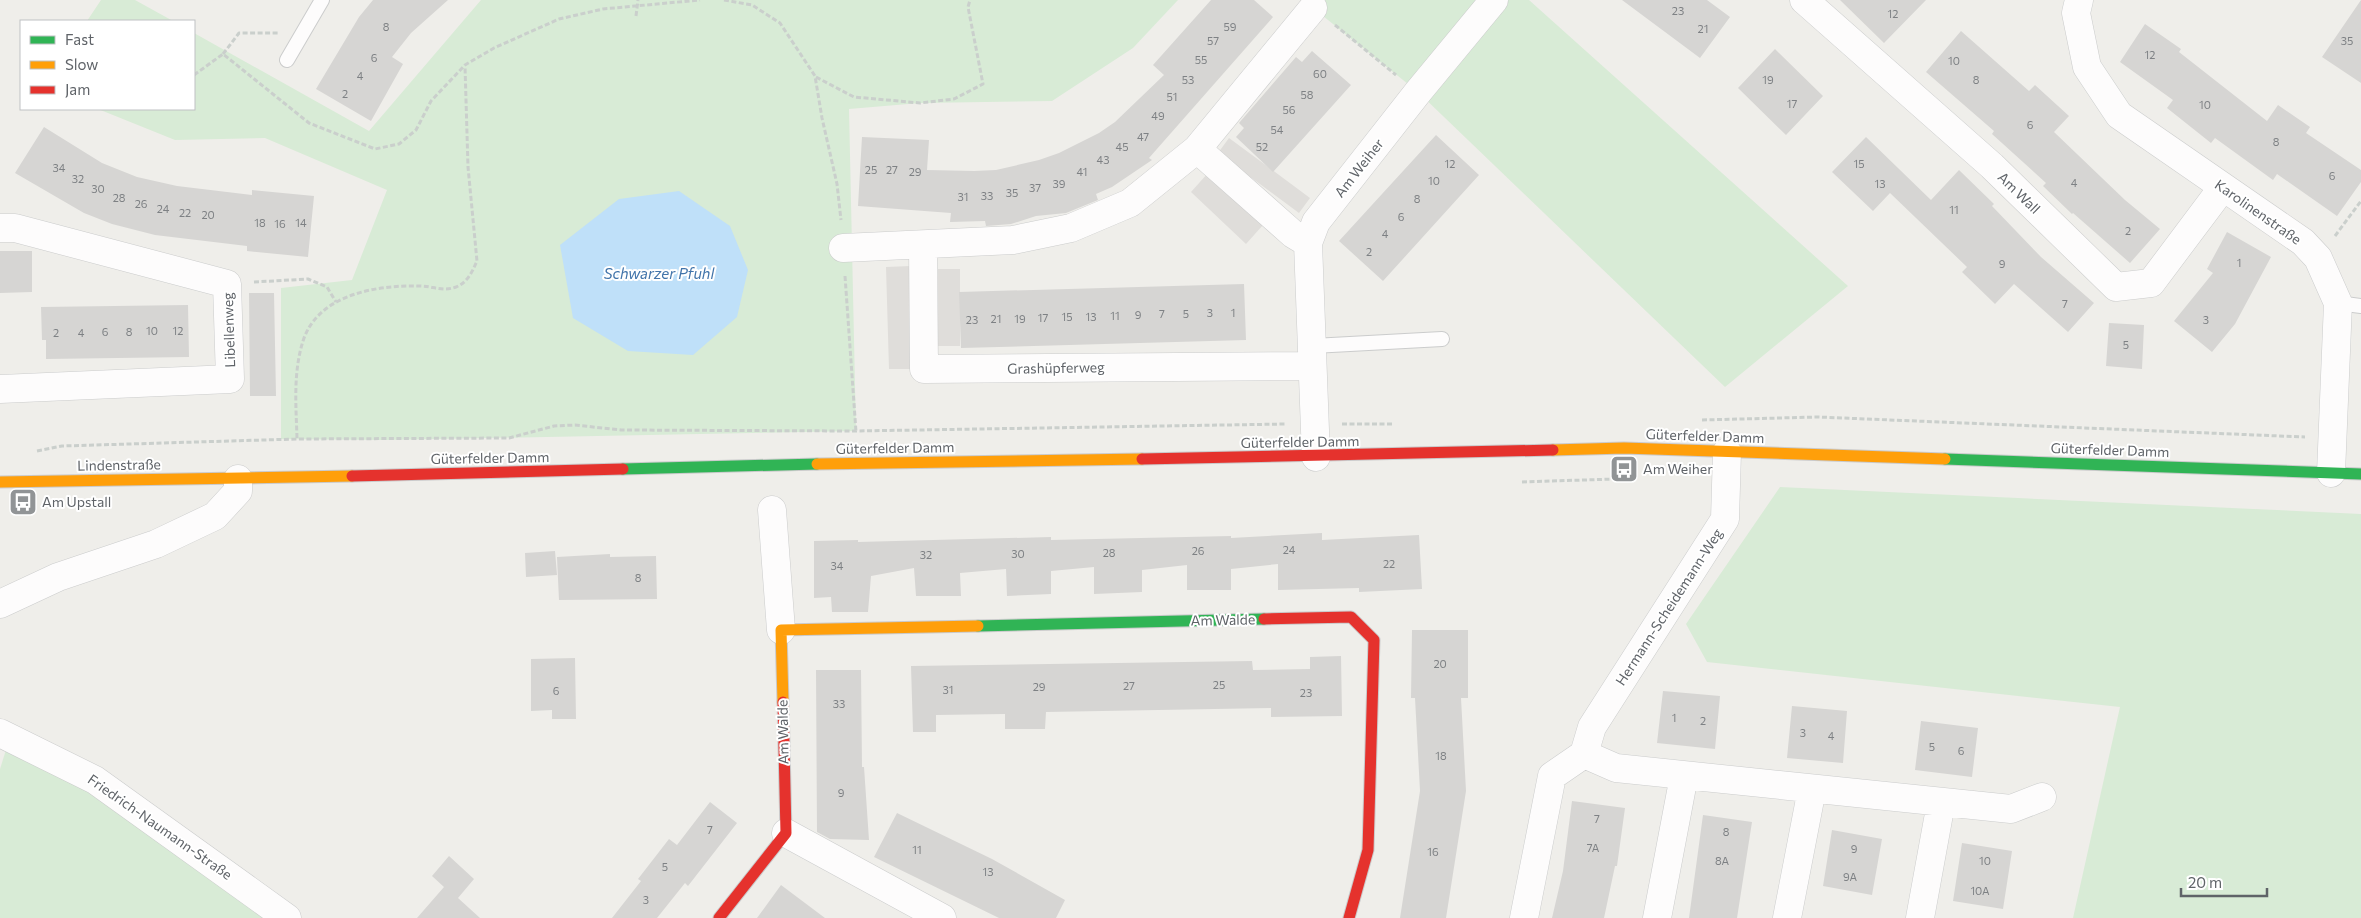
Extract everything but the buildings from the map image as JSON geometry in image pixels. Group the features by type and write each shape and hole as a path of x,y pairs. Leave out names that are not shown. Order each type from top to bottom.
{"street":[{"name":"Am Weiher","path":"1316,457 1308,243 1316,222 1418,92 1494,0"},
{"name":"Am Wall","path":"1804,0 1992,166 2116,286 2151,283 2223,187"},
{"name":"Karolinenstraße","path":"2079,0 2076,13 2087,67 2119,115 2303,242 2318,258 2350,305 2331,473"},
{"path":"843,248 1013,240 1071,228 1130,202 1197,150 1313,8"},
{"path":"1197,150 1293,234 1308,243"},
{"name":"Libellenweg","path":"0,228 15,228 227,284 230,379 0,389"},
{"name":"Grashüpferweg","path":"923,245 924,370 1312,356"},
{"name":"Güterfelder Damm","path":"238,478 859,463 1316,457 1624,448 2361,474"},
{"name":"Hermann-Scheidemann-Weg","path":"1584,754 1592,727 1725,519 1727,452"},
{"path":"0,604 58,577 156,544 215,516 238,490 238,478"},
{"name":"Lindenstraße","path":"0,482 238,478"},
{"name":"Am Walde","path":"772,510 781,630 786,833"},
{"name":"Am Walde","path":"781,630 1350,617 1374,640 1368,850 1348,918"},
{"name":"Friedrich-Naumann-Straße","path":"0,733 95,780 287,918"},
{"path":"1524,918 1552,776 1584,754 1616,768 1941,803 2011,809 2042,797"},
{"path":"1657,918 1684,776"},
{"path":"1787,918 1812,789"},
{"path":"1920,918 1941,803"},
{"path":"719,918 786,833 942,918"}],"lane":[{"path":"287,60 318,1"},
{"path":"1312,356 1442,340"}],"path":[{"path":"636,16 638,0"},
{"path":"223,54 309,123 375,149 399,144 416,130 431,101 465,65 494,48 560,19 603,9 700,0"},
{"path":"724,0 752,5 780,23 815,76 822,118 838,184 856,432"},
{"path":"815,76 854,97 920,103 954,99 983,84 968,7 970,0"},
{"path":"1313,8 1418,92"},
{"path":"195,74 223,54 239,34 302,34"},
{"path":"297,438 295,378 304,339 315,318 336,302 356,294 385,287 421,286 442,290 457,286 471,275 476,261 468,167 465,65"},
{"path":"2318,258 2361,201"},
{"path":"227,284 308,279 327,286 336,302"},
{"path":"35,452 62,446 297,438 509,438 554,426 575,425 621,430 856,432 1315,424"},
{"path":"1516,482 1623,479"}],"shaded area":[{"path":"1229,138 1310,198 1299,213 1218,153"},
{"path":"1208,173 1263,225 1246,244 1191,192"},
{"path":"911,266 914,369 889,369 886,267"},
{"path":"938,269 960,269 960,346 938,346"}],"green space":[{"path":"101,0 135,0 171,20 88,20"},
{"path":"481,0 1178,0 1133,48 1052,101 920,103 849,109 856,431 384,440 281,439 281,288 352,280 387,190 265,138 175,140 100,110 195,110 195,34 369,131"},
{"path":"1303,0 1529,0 1848,286 1725,387 1418,92"},
{"path":"1780,487 2361,514 2361,918 2073,918 2120,707 1707,662 1686,624"},
{"path":"10,737 287,918 0,918 0,769"}],"water":[{"name":"Schwarzer Pfuhl","path":"679,191 730,226 748,270 737,317 693,355 628,351 573,318 560,245 619,199"}],"traffic: fast":[{"path":"1945,459 2361,474"},
{"path":"623,469 817,464"},
{"path":"978,626 1264,619"}],"traffic: slow":[{"path":"1553,450 1624,448 1945,459"},
{"path":"817,464 1142,459"},
{"path":"0,482 352,476"},
{"path":"783,702 781,630 978,626"}],"traffic: jam":[{"path":"1142,459 1553,450"},
{"path":"352,476 623,469"},
{"path":"1264,619 1351,617 1374,640 1368,850 1349,918"},
{"path":"719,918 786,833 783,702"}],"place":[{"name":"Am Weiher","path":"1624,469"},
{"name":"Am Upstall","path":"23,502"}]}
